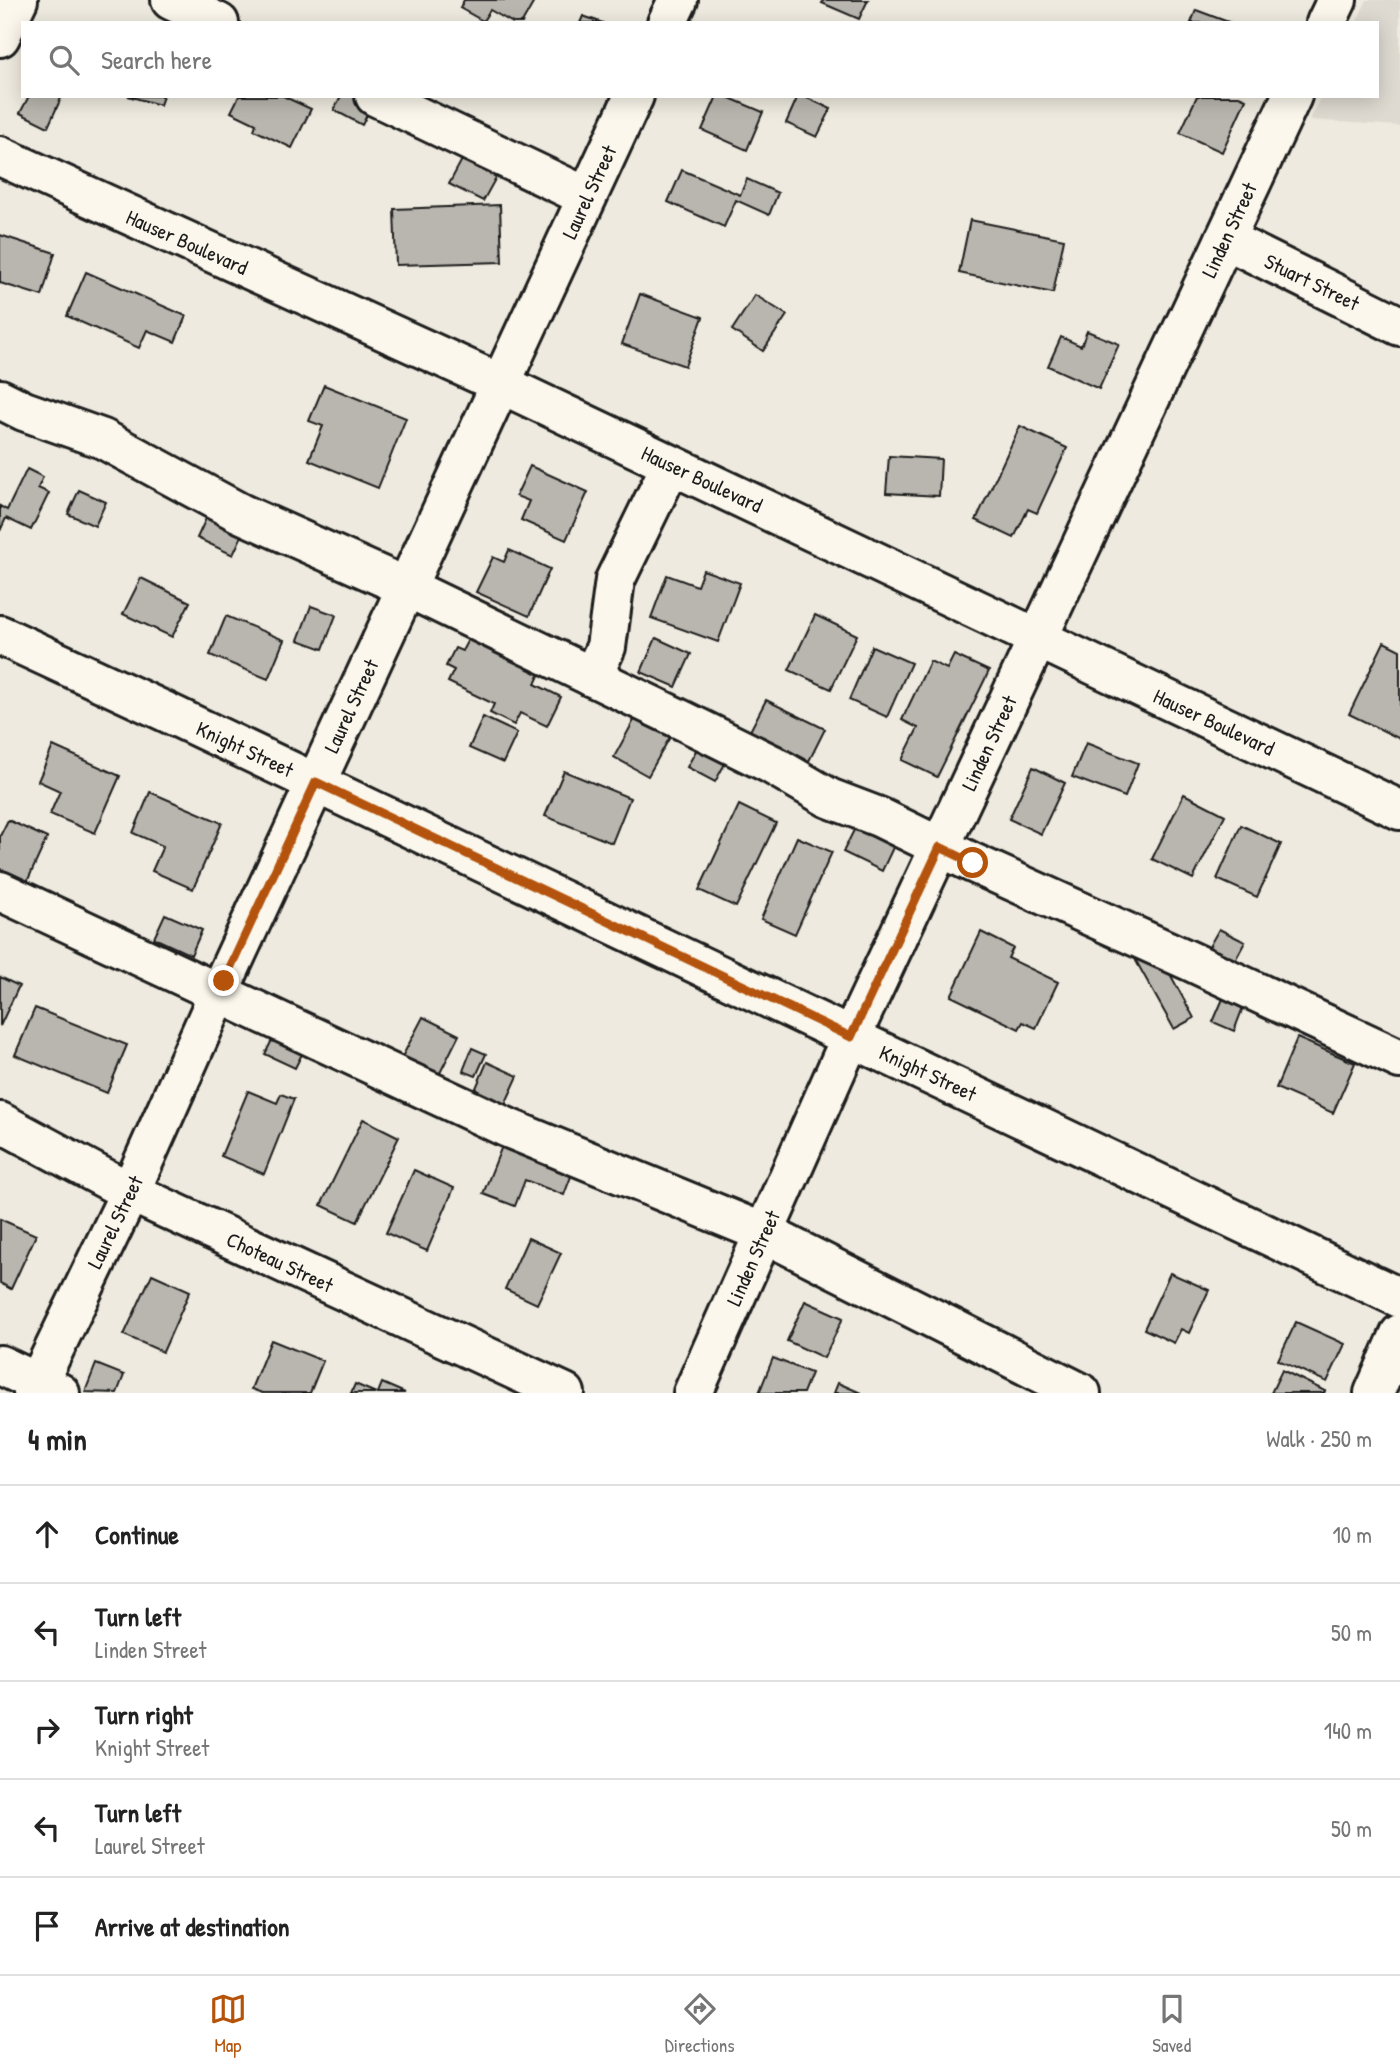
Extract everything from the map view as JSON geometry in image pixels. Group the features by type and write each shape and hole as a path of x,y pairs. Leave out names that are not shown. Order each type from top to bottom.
{"street":[{"path":"0,37 18,0"},
{"path":"171,0 215,21"},
{"path":"668,21 678,0"},
{"path":"1327,21 1337,0"},
{"path":"379,98 587,197"},
{"name":"Laurel Street","path":"44,1389 218,995 633,98"},
{"name":"Linden Street","path":"693,1393 851,1037 1291,98"},
{"name":"Hauser Boulevard","path":"0,156 500,384 1400,810"},
{"name":"Stuart Street","path":"1225,239 1400,326"},
{"path":"0,399 24,411 103,439 240,513 405,587 592,677 771,764 829,798 879,817 1400,1059"},
{"path":"592,677 606,647 615,580 671,465"},
{"name":"Knight Street","path":"0,635 316,782 1400,1298"},
{"path":"0,891 508,1128 764,1233 1081,1393"},
{"name":"Choteau Street","path":"0,1122 130,1192 565,1393"},
{"path":"1374,1393 1400,1334"},
{"path":"0,1365 44,1389"}],"shaded area":[{"path":"1367,0 1400,0 1400,126 1309,120 1320,98 1379,98 1379,21 1357,21"}],"building":[{"path":"464,0 535,0 523,21 509,21 490,10 483,21 460,8"},
{"path":"824,0 868,0 859,19 822,3"},
{"path":"1196,10 1226,21 1192,21"},
{"path":"583,16 597,21 581,21"},
{"path":"28,98 61,98 48,127 20,113"},
{"path":"135,98 162,98 160,105"},
{"path":"238,98 287,98 311,109 292,148 254,130 256,124 231,112"},
{"path":"340,98 368,98 374,101 362,125 334,110"},
{"path":"716,98 730,98 763,112 747,150 702,130"},
{"path":"797,98 807,98 831,109 817,137 786,123"},
{"path":"1196,98 1246,99 1222,152 1180,133"},
{"path":"465,154 499,172 483,201 449,184"},
{"path":"682,170 740,195 747,179 778,193 769,215 736,200 724,227 668,202"},
{"path":"500,205 502,262 396,265 394,209"},
{"path":"970,220 1064,239 1053,293 959,273"},
{"path":"0,235 55,253 42,296 0,283"},
{"path":"86,272 186,316 175,342 147,330 139,348 67,316"},
{"path":"640,294 703,317 685,366 622,344"},
{"path":"755,295 787,315 763,351 732,330"},
{"path":"1087,331 1119,344 1099,389 1048,366 1061,337 1081,346"},
{"path":"324,385 406,418 378,488 309,460 323,426 309,421"},
{"path":"1020,426 1067,448 1037,513 1028,509 1014,538 976,520"},
{"path":"889,456 941,459 939,496 886,493"},
{"path":"530,466 588,492 566,540 521,520 529,501 516,496"},
{"path":"27,469 43,477 38,488 49,493 31,530 6,518 0,531 0,506 7,510"},
{"path":"79,490 106,502 95,526 68,514"},
{"path":"208,514 244,531 233,555 197,538"},
{"path":"509,550 550,569 529,616 476,592 493,557 504,562"},
{"path":"703,570 740,583 718,642 651,618 667,575 697,586"},
{"path":"141,578 190,602 172,637 123,614"},
{"path":"311,606 336,615 323,649 298,640"},
{"path":"815,615 857,635 831,689 789,670"},
{"path":"226,616 284,640 268,679 210,655"},
{"path":"470,636 545,663 535,684 561,697 547,726 520,713 514,725 490,713 494,704 448,682 454,670 446,666 455,648 462,651"},
{"path":"656,638 691,654 676,687 641,672"},
{"path":"1384,642 1400,650 1400,739 1349,714"},
{"path":"872,646 911,663 887,717 849,700"},
{"path":"954,655 989,671 937,777 902,760 918,728 902,720 930,661 947,669"},
{"path":"766,700 825,729 809,761 750,731"},
{"path":"639,711 674,730 648,776 614,757"},
{"path":"483,717 517,733 503,763 469,748"},
{"path":"1086,743 1138,763 1125,797 1072,777"},
{"path":"699,745 727,760 715,782 687,767"},
{"path":"53,746 120,776 95,833 50,814 60,791 38,781"},
{"path":"1033,767 1065,783 1041,834 1009,819"},
{"path":"564,771 630,798 612,843 545,816"},
{"path":"150,792 222,823 193,889 152,871 163,846 133,833"},
{"path":"1184,794 1225,815 1193,879 1152,859"},
{"path":"739,805 776,823 736,907 699,890"},
{"path":"860,818 898,837 882,871 843,852"},
{"path":"8,820 47,838 27,882 0,869 0,836"},
{"path":"1241,825 1281,844 1257,897 1217,879"},
{"path":"797,837 832,852 795,934 761,919"},
{"path":"165,914 202,930 191,955 154,938"},
{"path":"1219,929 1245,942 1232,966 1206,952"},
{"path":"981,932 1013,948 1008,958 1058,982 1036,1028 1023,1022 1019,1029 951,996"},
{"path":"1157,950 1194,1018 1174,1029 1136,961"},
{"path":"0,977 19,986 0,1026"},
{"path":"1225,994 1245,1002 1234,1031 1213,1022"},
{"path":"35,1008 127,1045 107,1093 15,1055"},
{"path":"423,1017 459,1035 439,1075 402,1057"},
{"path":"278,1028 308,1042 295,1068 265,1054"},
{"path":"1297,1038 1355,1063 1333,1113 1276,1088"},
{"path":"472,1048 486,1054 476,1076 463,1071"},
{"path":"487,1062 518,1076 503,1109 473,1095"},
{"path":"248,1091 277,1103 281,1094 294,1099 264,1174 221,1156"},
{"path":"363,1119 399,1137 357,1222 321,1205"},
{"path":"506,1136 576,1163 564,1195 525,1180 515,1206 483,1194"},
{"path":"414,1170 454,1188 427,1251 386,1233"},
{"path":"0,1219 36,1235 11,1289 0,1283"},
{"path":"528,1238 561,1253 537,1304 505,1289"},
{"path":"1170,1273 1209,1290 1189,1333 1181,1329 1174,1343 1144,1329"},
{"path":"152,1274 190,1291 163,1352 124,1335"},
{"path":"805,1301 843,1318 824,1358 787,1341"},
{"path":"1296,1322 1345,1344 1327,1382 1278,1360"},
{"path":"271,1340 323,1361 310,1393 262,1393 251,1389"},
{"path":"773,1358 811,1373 803,1393 759,1393"},
{"path":"96,1364 124,1375 117,1393 85,1392"},
{"path":"1282,1370 1325,1391 1324,1393 1271,1393"},
{"path":"382,1383 405,1393 378,1393"},
{"path":"838,1383 861,1393 834,1393"},
{"path":"355,1384 376,1393 351,1393"}],"route":[{"path":"224,981 316,782 851,1037 940,847 973,863"}]}
